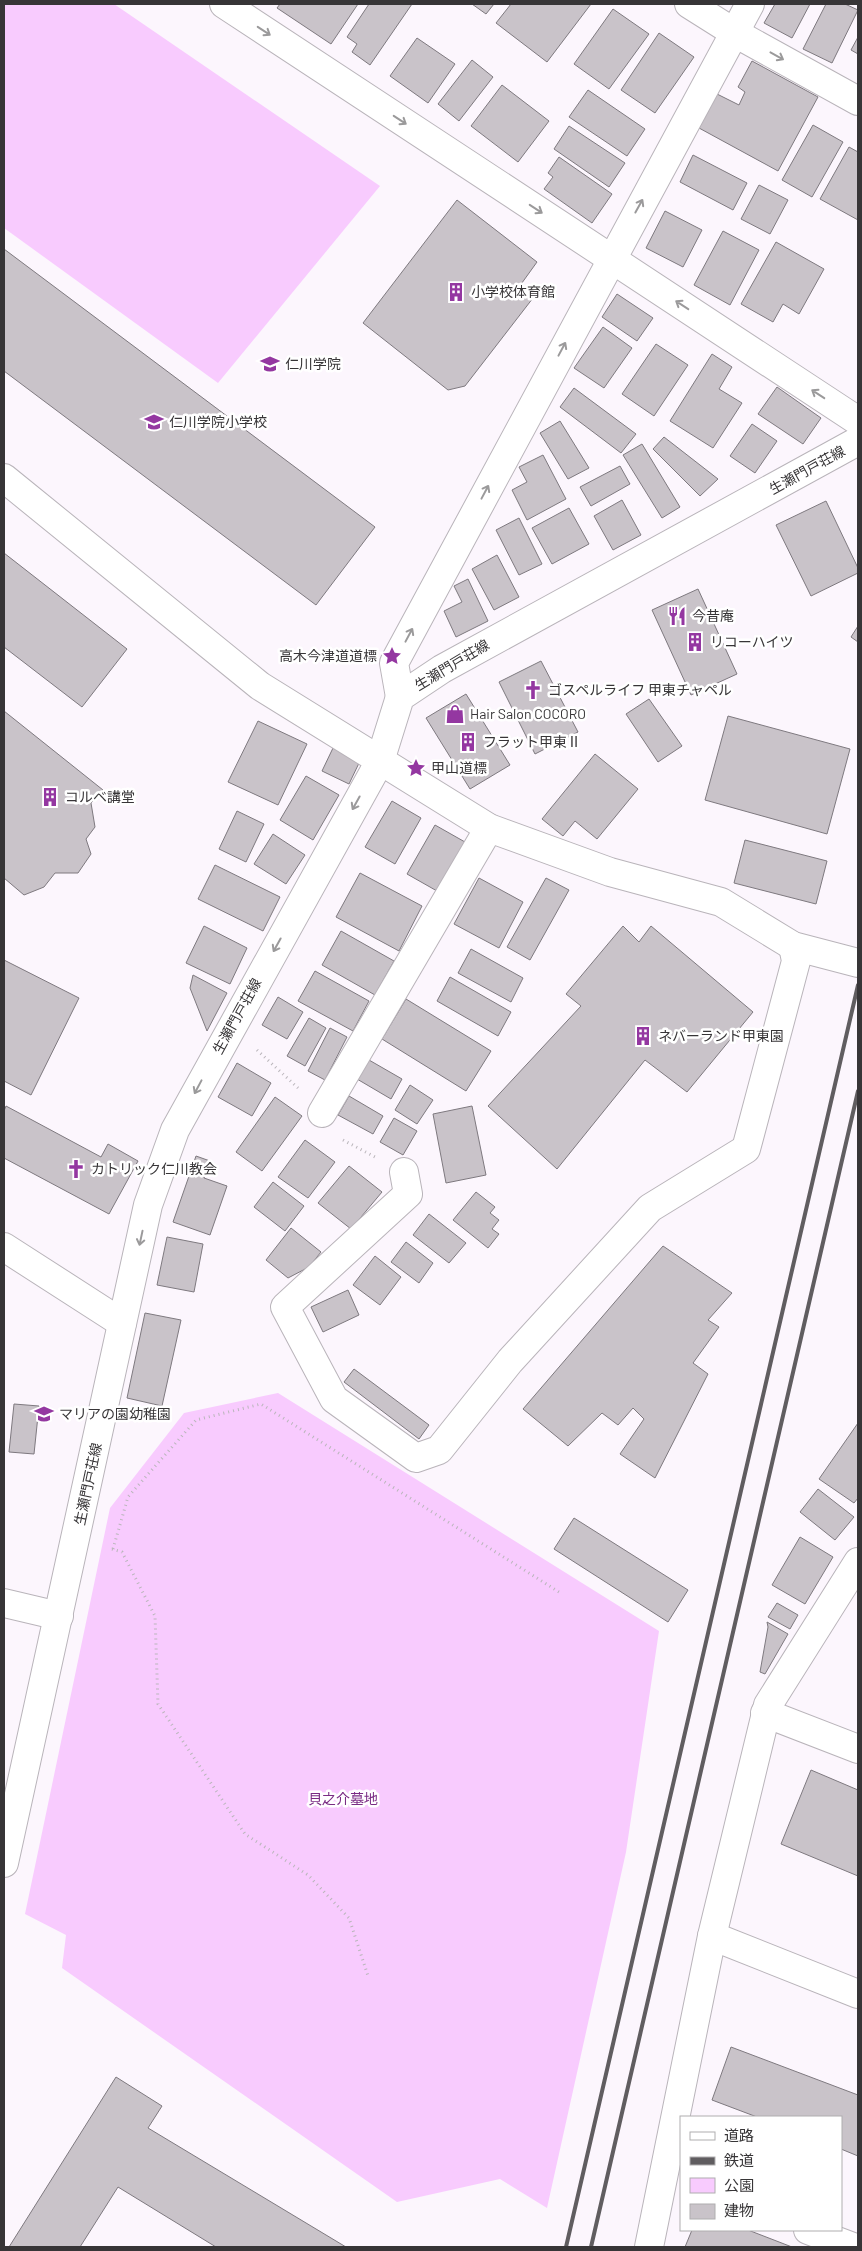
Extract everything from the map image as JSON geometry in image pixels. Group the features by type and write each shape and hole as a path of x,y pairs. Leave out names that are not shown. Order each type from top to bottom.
{"street":[{"path":"224,4 858,421"},
{"path":"690,4 735,33 858,101"},
{"path":"400,697 394,663 611,258 750,4"},
{"name":"生瀬門戸荘線","path":"4,1863 148,1205 174,1130 380,761 400,697 442,668 858,441"},
{"path":"4,478 260,686 489,828 610,872 720,902 803,949 858,963"},
{"path":"322,1113 489,828"},
{"path":"404,1172 408,1194 285,1307 334,1399 416,1458 440,1450 510,1361 650,1208 746,1149 796,961 803,949"},
{"path":"4,1247 122,1323"},
{"path":"682,2116 712,1936 765,1713 768,1704 858,1562"},
{"path":"4,1603 59,1616"},
{"path":"765,1713 858,1749"},
{"path":"712,1936 858,1994"},
{"path":"649,2247 672,2177 680,2129"},
{"path":"811,2231 853,2247"}],"path":[{"path":"113,1549 128,1497 196,1420 261,1404 559,1592"},
{"path":"75,1541 122,1552 155,1616 158,1704 245,1834 308,1875 349,1918 368,1976"}],"green space":[{"path":"4,4 114,4 380,186 218,383 4,228"},
{"name":"貝之介墓地","path":"278,1393 659,1631 626,1852 547,2208 500,2179 397,2202 62,1968 66,1935 25,1914 110,1508 184,1413"}],"building":[{"path":"280,4 358,4 331,44 277,8"},
{"path":"369,4 412,4 370,65 352,52 357,44 347,37"},
{"path":"472,4 494,4 486,14"},
{"path":"511,4 591,4 547,62 496,23"},
{"path":"775,4 810,4 792,38 764,23"},
{"path":"826,4 845,4 858,10 832,63 803,49"},
{"path":"613,9 649,34 609,89 574,64"},
{"path":"659,33 694,57 655,113 621,90"},
{"path":"858,37 858,54 851,50"},
{"path":"417,38 455,64 428,103 390,76"},
{"path":"472,60 493,77 459,121 438,104"},
{"path":"752,61 818,97 778,171 699,128 717,94 739,105 745,92 738,87"},
{"path":"502,85 549,121 518,162 471,126"},
{"path":"588,90 645,129 627,156 569,117"},
{"path":"813,125 843,142 812,197 782,180"},
{"path":"569,126 625,163 609,187 554,149"},
{"path":"849,147 858,152 858,220 820,199"},
{"path":"693,155 747,183 733,210 680,182"},
{"path":"559,157 612,194 592,223 544,189 553,177 548,173"},
{"path":"759,185 788,200 770,234 741,219"},
{"name":"小学校体育館","path":"457,200 537,262 519,287 533,298 465,386 448,390 363,323"},
{"path":"665,211 702,230 683,267 646,248"},
{"path":"723,231 759,250 730,305 694,285"},
{"path":"776,242 824,269 799,314 783,304 773,322 741,304"},
{"path":"4,249 375,527 316,605 4,371"},
{"path":"617,294 653,318 637,341 602,317"},
{"path":"603,327 632,348 604,388 574,368"},
{"path":"656,344 688,365 654,416 622,394"},
{"path":"712,354 732,367 719,389 742,403 713,448 670,421"},
{"path":"777,387 821,418 803,444 758,414"},
{"path":"574,388 636,434 621,453 560,407"},
{"path":"560,421 589,468 568,479 540,433"},
{"path":"752,424 777,441 755,473 730,456"},
{"path":"664,437 718,479 700,496 653,449"},
{"path":"642,444 680,507 662,518 623,455"},
{"path":"543,455 566,499 527,520 512,490 527,482 519,467"},
{"path":"620,466 630,484 591,506 580,487"},
{"path":"622,500 641,535 613,550 594,516"},
{"path":"826,501 858,568 858,573 811,596 776,525"},
{"path":"569,508 589,544 552,564 532,528"},
{"path":"519,518 542,564 519,575 496,530"},
{"path":"4,553 127,649 82,707 4,647"},
{"path":"497,555 519,597 494,610 472,569"},
{"path":"468,579 488,621 456,637 444,611 462,602 454,586"},
{"name":"リコーハイツ","path":"698,589 737,674 691,695 652,610"},
{"path":"858,626 858,642 851,637"},
{"path":"541,661 578,732 535,754 499,682"},
{"name":"フラット甲東Ⅱ","path":"466,694 510,765 470,789 426,718"},
{"path":"649,699 682,746 658,762 626,714"},
{"name":"コルベ講堂","path":"4,711 103,790 91,803 95,827 86,839 91,854 78,873 55,873 44,887 24,895 4,878"},
{"path":"728,716 850,749 827,834 705,800"},
{"path":"258,721 307,744 278,805 228,782"},
{"path":"333,748 360,761 349,784 322,771"},
{"path":"595,754 638,789 597,839 575,821 563,836 542,819"},
{"path":"306,776 339,795 313,840 280,820"},
{"path":"392,801 421,818 395,864 365,847"},
{"path":"237,811 264,824 246,862 219,849"},
{"path":"435,825 465,842 437,891 407,874"},
{"path":"273,834 305,855 286,884 254,864"},
{"path":"745,840 827,861 816,904 734,883"},
{"path":"215,865 280,897 263,931 198,899"},
{"path":"360,873 422,906 399,951 336,917"},
{"path":"479,878 523,902 499,948 454,924"},
{"path":"546,878 569,890 530,960 507,947"},
{"path":"204,926 247,948 230,984 186,963"},
{"name":"ネバーランド甲東園","path":"623,926 639,942 651,926 753,1012 687,1092 645,1060 557,1169 488,1106 581,1006 566,994"},
{"path":"341,931 394,961 375,995 322,965"},
{"path":"471,949 523,978 511,1002 458,973"},
{"path":"4,960 79,998 31,1095 4,1081"},
{"path":"315,971 369,1001 353,1031 298,1001"},
{"path":"193,975 227,993 207,1031 190,988"},
{"path":"450,977 511,1012 498,1036 437,1001"},
{"path":"278,997 303,1012 287,1039 262,1025"},
{"path":"406,999 491,1051 466,1091 382,1039"},
{"path":"309,1018 326,1028 305,1066 287,1056"},
{"path":"330,1028 347,1037 325,1080 308,1071"},
{"path":"369,1060 402,1079 391,1099 357,1079"},
{"path":"237,1063 271,1083 252,1116 218,1097"},
{"path":"410,1085 433,1100 417,1124 395,1110"},
{"path":"349,1096 383,1116 373,1134 338,1115"},
{"path":"275,1097 302,1116 262,1171 236,1152"},
{"path":"6,1106 101,1157 108,1144 138,1161 109,1214 4,1158 4,1111"},
{"path":"472,1106 486,1175 446,1183 433,1114"},
{"path":"394,1118 417,1131 403,1155 380,1142"},
{"path":"305,1140 335,1162 308,1198 278,1177"},
{"path":"196,1156 210,1161 204,1178 227,1186 210,1235 173,1222"},
{"path":"349,1166 382,1192 351,1229 318,1203"},
{"path":"273,1182 304,1206 285,1231 254,1207"},
{"path":"476,1192 495,1207 490,1213 499,1220 492,1229 499,1234 488,1248 453,1220"},
{"path":"429,1214 466,1243 449,1263 413,1235"},
{"path":"291,1228 321,1252 309,1267 288,1278 266,1260"},
{"path":"167,1237 203,1244 194,1292 157,1285"},
{"path":"406,1242 433,1263 419,1283 391,1262"},
{"path":"663,1246 732,1293 708,1320 719,1327 693,1363 708,1374 655,1478 620,1454 644,1419 633,1408 618,1425 602,1413 568,1446 523,1409"},
{"path":"375,1256 401,1277 380,1305 353,1285"},
{"path":"348,1290 359,1315 323,1332 311,1307"},
{"path":"145,1313 181,1320 162,1406 127,1398"},
{"path":"354,1369 429,1425 419,1439 344,1382"},
{"path":"14,1404 39,1406 34,1454 9,1452"},
{"path":"858,1423 858,1498 854,1503 819,1479"},
{"path":"818,1489 854,1517 835,1540 800,1512"},
{"path":"574,1518 688,1590 668,1622 554,1549"},
{"path":"800,1537 833,1557 805,1604 772,1585"},
{"path":"777,1603 798,1615 790,1629 768,1617"},
{"path":"767,1622 788,1634 765,1674 760,1672 768,1627"},
{"path":"811,1770 858,1790 858,1876 781,1844"},
{"path":"731,2047 858,2095 858,2156 842,2149 842,2116 754,2116 712,2100"},
{"path":"116,2077 162,2106 148,2128 346,2247 216,2247 118,2187 80,2247 9,2247"},
{"path":"692,2231 751,2231 792,2247 685,2247"}],"railway":[{"path":"566,2247 858,985"},
{"path":"591,2247 858,1091"}],"place":[{"name":"小学校体育館","path":"456,292"},
{"name":"仁川学院","path":"270,364"},
{"name":"仁川学院小学校","path":"154,422"},
{"name":"今昔庵","path":"677,616"},
{"name":"リコーハイツ","path":"695,642"},
{"name":"高木今津道道標","path":"392,656"},
{"name":"ゴスペルライフ 甲東チャペル","path":"533,690"},
{"name":"Hair Salon COCORO","path":"455,714"},
{"name":"フラット甲東Ⅱ","path":"468,742"},
{"name":"甲山道標","path":"416,768"},
{"name":"コルベ講堂","path":"50,797"},
{"name":"ネバーランド甲東園","path":"643,1036"},
{"name":"カトリック仁川教会","path":"76,1169"},
{"name":"マリアの園幼稚園","path":"44,1414"}]}
